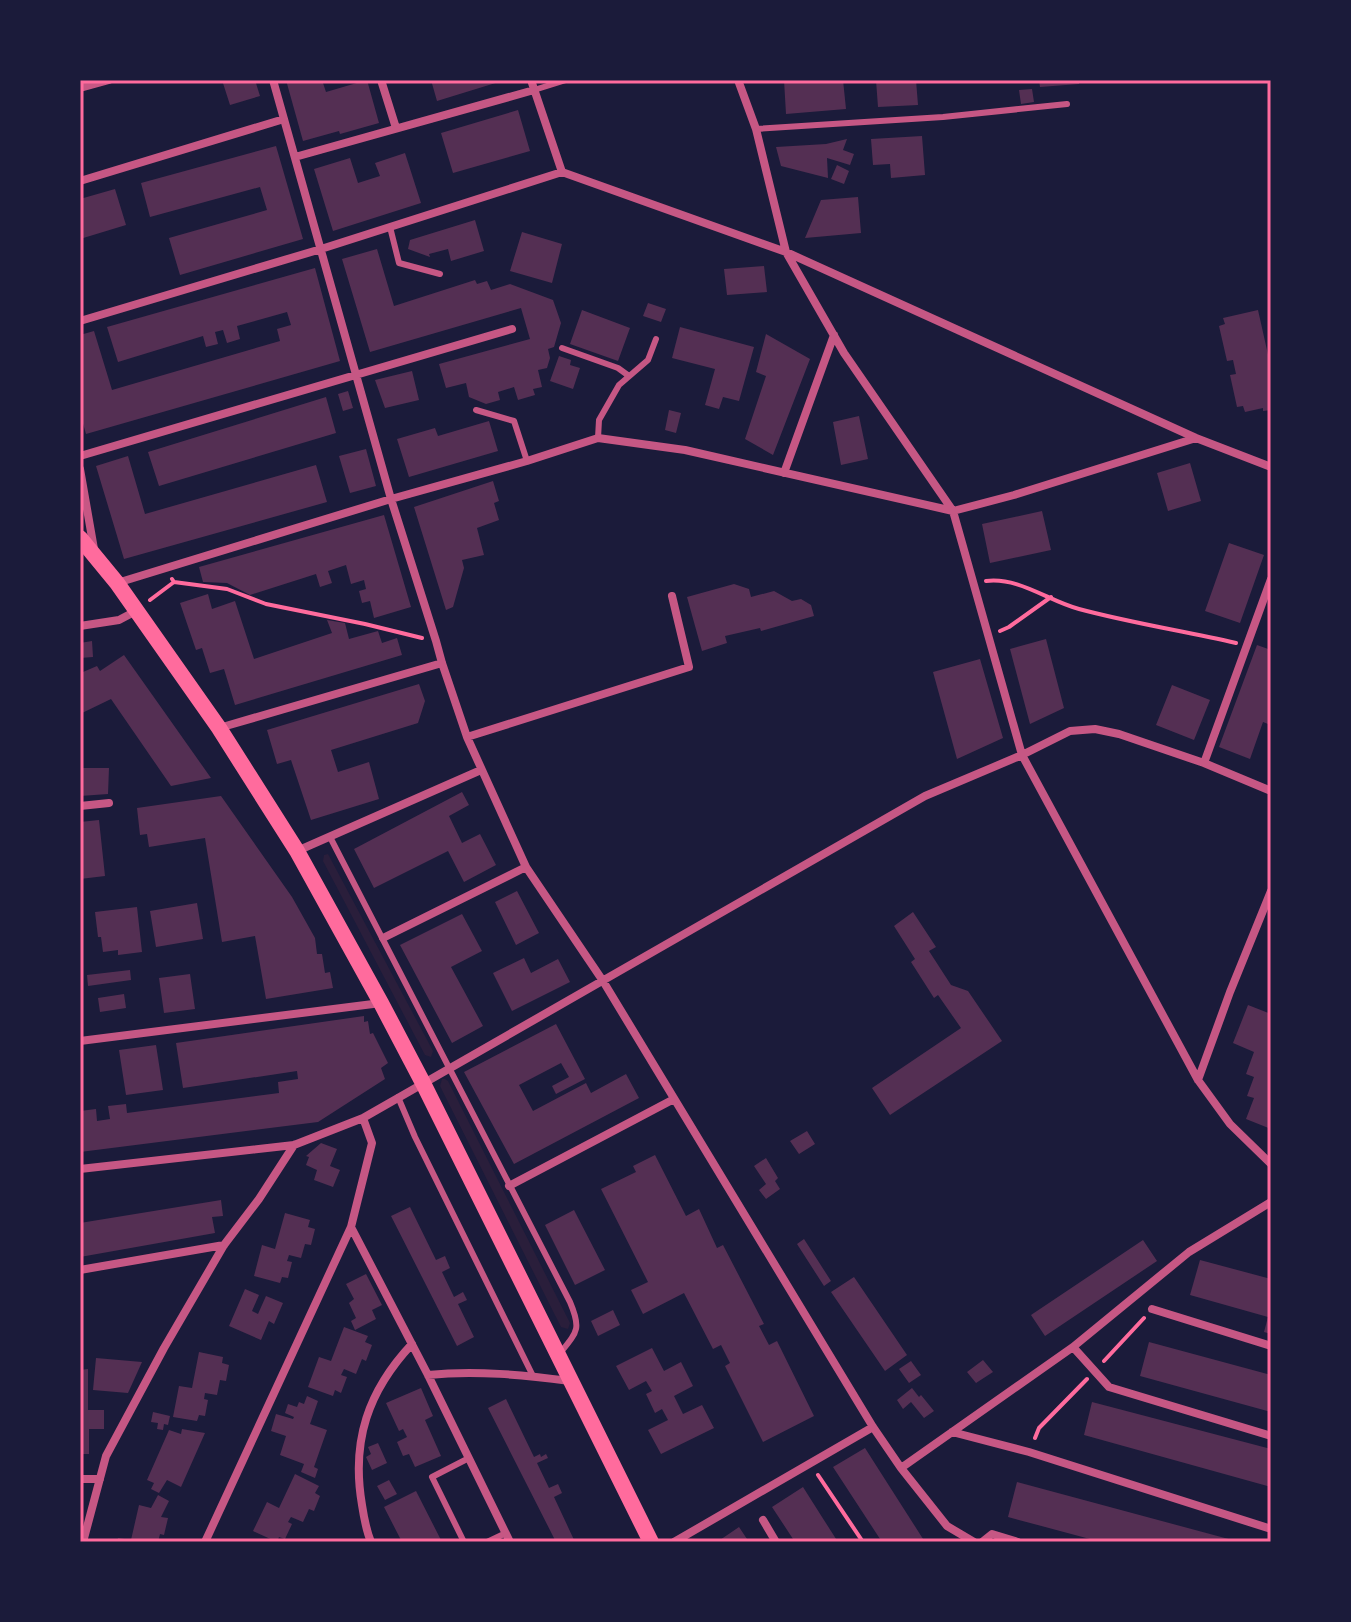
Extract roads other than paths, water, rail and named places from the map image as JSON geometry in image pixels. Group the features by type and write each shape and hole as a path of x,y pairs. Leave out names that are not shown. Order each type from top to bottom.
{"main road":[{"path":"80,538 117,583 219,728 297,851 423,1083 651,1542"}],"street":[{"path":"80,88 109,80"},
{"path":"273,80 355,376 442,663 467,737 526,867 603,981 873,1427 947,1526 974,1542"},
{"path":"381,80 396,128"},
{"path":"531,80 562,172"},
{"path":"738,80 756,129 786,252 844,353 953,511 1022,755 1198,1080 1230,1124 1271,1164"},
{"path":"295,157 534,90"},
{"path":"80,181 284,119"},
{"path":"80,321 562,172 786,252 1196,438 1271,467"},
{"path":"80,456 512,329"},
{"path":"784,473 834,335"},
{"path":"117,583 598,438 685,450 953,511 1196,438"},
{"path":"80,469 95,558"},
{"path":"1204,763 1271,579"},
{"path":"467,737 689,667 672,596"},
{"path":"80,626 119,620 136,611"},
{"path":"219,728 442,663"},
{"path":"80,1169 294,1145 363,1118 925,796 1070,731 1095,729 1119,734 1204,763 1271,791"},
{"path":"297,851 481,770"},
{"path":"80,806 109,803"},
{"path":"383,938 526,867"},
{"path":"1198,1080 1271,891"},
{"path":"80,1041 381,1003"},
{"path":"509,1186 674,1099"},
{"path":"205,1542 351,1227 372,1143 363,1118"},
{"path":"82,1541 106,1456 224,1245 294,1145"},
{"path":"901,1468 1073,1347 1189,1252 1271,1202"},
{"path":"351,1227 508,1538"},
{"path":"80,1270 224,1245"},
{"path":"1152,1309 1271,1346"},
{"path":"366,1540 358,1475 366,1417 392,1365 412,1344"},
{"path":"1073,1347 1109,1387 1271,1436"},
{"path":"428,1375 457,1372 571,1381"},
{"path":"674,1542 873,1427"},
{"path":"952,1432 1029,1452 1271,1529"},
{"path":"80,1479 100,1479"},
{"path":"763,1520 776,1542"},
{"path":"982,1542 992,1534 1018,1542"}],"lane":[{"path":"534,90 566,80"},
{"path":"756,129 943,117 1067,104"},
{"path":"390,227 399,263 440,274"},
{"path":"598,438 599,420 619,385 648,360 656,339"},
{"path":"562,348 618,368 629,376"},
{"path":"476,410 514,421 527,461"},
{"path":"330,837 578,1321 574,1337 558,1356"},
{"path":"398,1097 533,1376"},
{"path":"464,1542 432,1477 469,1458"},
{"path":"487,1542 508,1538"}]}
